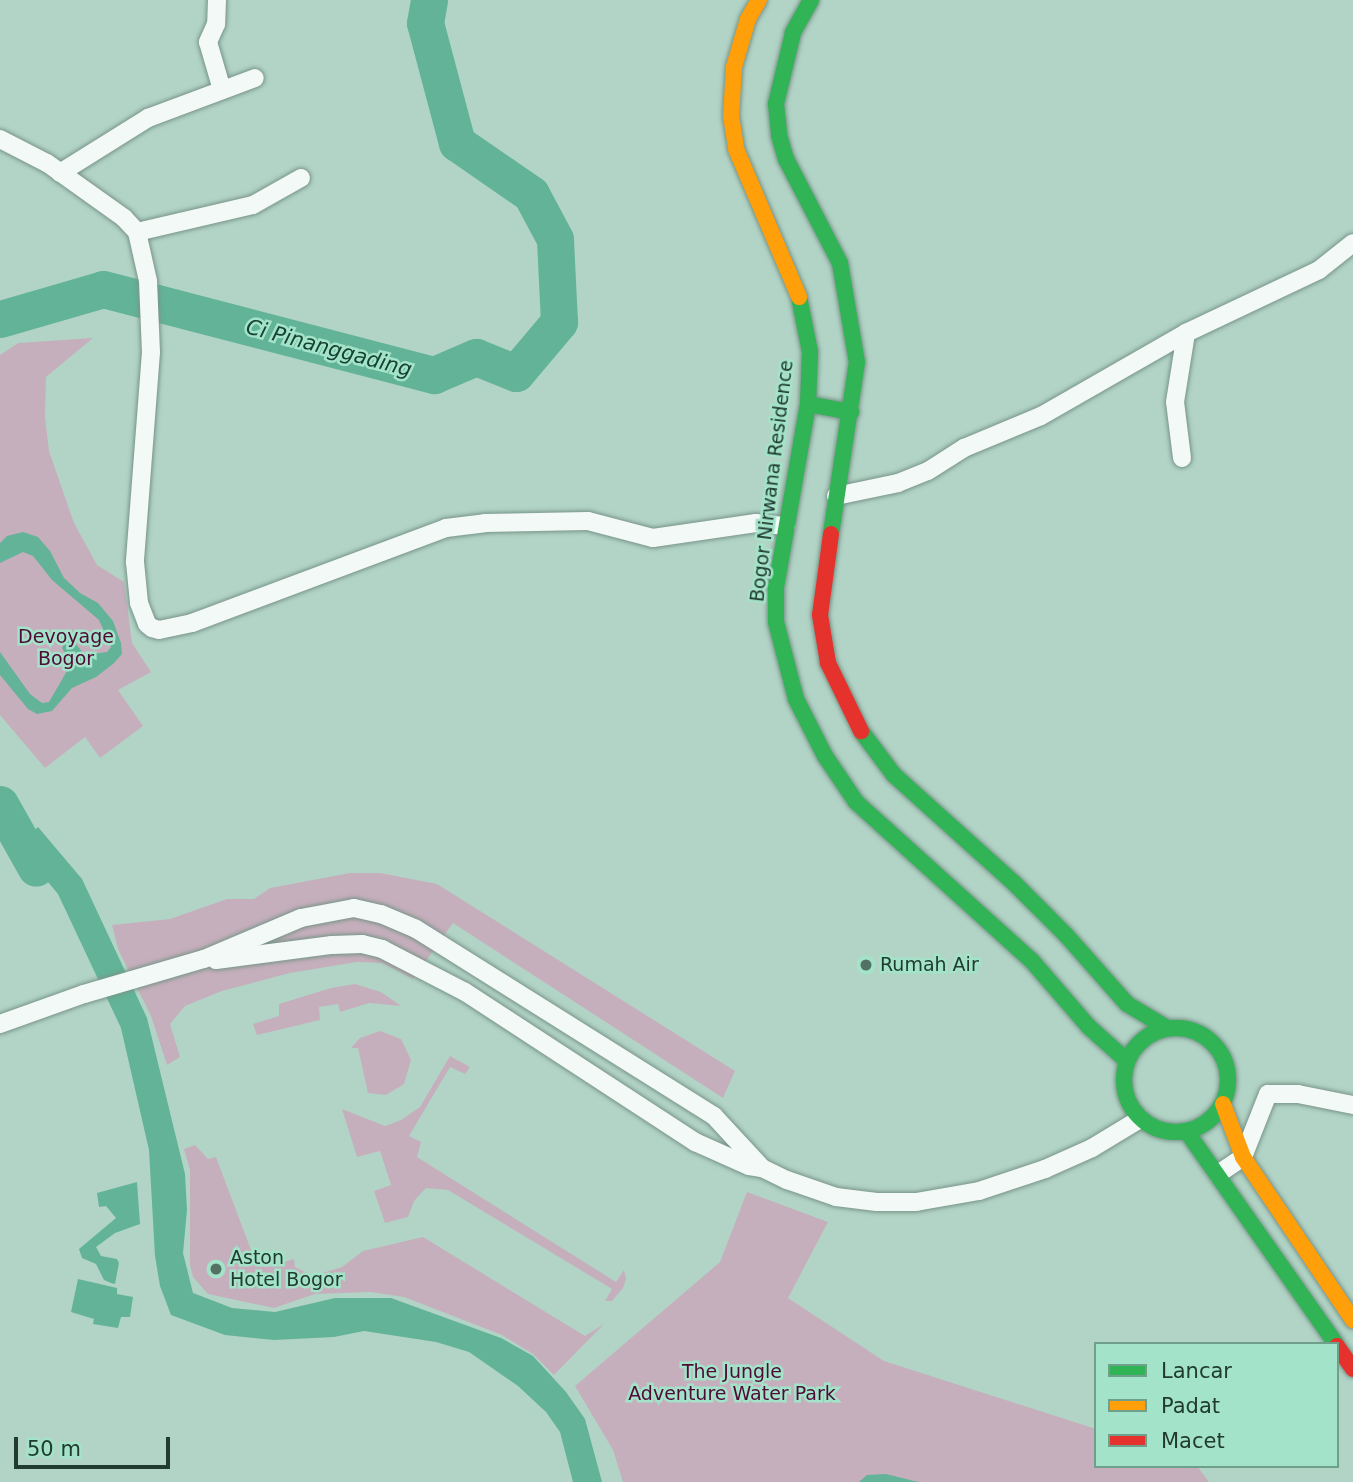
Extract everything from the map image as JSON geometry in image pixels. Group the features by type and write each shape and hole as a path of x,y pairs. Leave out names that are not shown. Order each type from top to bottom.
{"street":[{"path":"217,0 216,24 208,42 222,90"},
{"name":"Bogor Nirwana Residence","path":"759,0 748,19 734,67 731,116 736,149 752,193 782,251 798,295 810,352 807,404 776,587 776,622 796,699 825,756 856,802 881,827 964,896 1032,961 1089,1027 1127,1061"},
{"path":"811,0 793,33 776,104 786,159 826,234 844,276 857,362 821,603 821,631 828,663 857,725 894,775 1014,883 1066,935 1127,1004 1167,1028"},
{"path":"60,173 148,118 255,78"},
{"path":"0,139 32,154 124,218 138,232 148,281 150,352 135,562 142,614 147,624 159,630 192,623 431,532 454,526 588,521 653,538 756,523 786,526"},
{"path":"138,232 253,205 301,178"},
{"path":"836,496 898,483 928,471 964,448 1041,416 1186,333 1319,270 1353,243"},
{"path":"1182,458 1175,402 1186,333"},
{"path":"807,404 851,412"},
{"path":"0,1024 83,994 204,959 282,925 329,911 354,908 396,919 714,1116 762,1168"},
{"path":"204,959 219,961 332,945 362,944 382,949 465,992 695,1142 749,1166 762,1168 836,1197 877,1202 948,1198 1045,1169 1092,1148 1140,1119"},
{"path":"1167,1028 1200,1032 1213,1042 1228,1072 1228,1088 1223,1104 1213,1117 1187,1132 1161,1130 1140,1119 1125,1092 1127,1061 1143,1039 1167,1028"},
{"path":"1218,1174 1243,1157 1268,1094 1298,1094 1353,1105"},
{"path":"1223,1104 1243,1157 1353,1320"},
{"path":"1187,1132 1334,1342"},
{"path":"1339,1349 1353,1369"}],"green space":[{"name":"Devoyage Bogor","path":"93,338 46,377 45,417 49,451 74,523 97,565 124,582 132,643 151,672 118,690 143,726 100,758 85,737 45,768 0,715 0,355 18,343"},
{"path":"350,873 380,873 437,884 735,1071 723,1098 453,923 413,979 382,963 357,962 290,973 222,991 185,1006 170,1024 180,1057 167,1065 151,1016 118,949 112,925 170,919 227,899 254,899 270,888"},
{"path":"355,984 381,992 401,1006 369,1003 340,1012 338,1004 319,1007 320,1020 257,1035 253,1024 279,1016 279,1004 331,988"},
{"path":"380,1031 401,1039 411,1060 404,1084 386,1095 368,1093 358,1048 351,1048 360,1038"},
{"path":"450,1056 470,1067 465,1074 450,1067 409,1136 421,1142 417,1157 616,1282 624,1270 626,1279 623,1288 612,1301 605,1301 612,1289 448,1190 426,1188 414,1201 408,1217 385,1223 374,1191 391,1185 380,1151 357,1157 342,1109 385,1126 401,1120 420,1107"},
{"path":"195,1145 208,1159 216,1157 257,1266 268,1267 294,1259 295,1267 313,1276 342,1267 363,1251 423,1237 585,1336 604,1324 554,1375 533,1354 502,1335 404,1297 370,1292 315,1294 274,1308 208,1294 193,1277 190,1265 190,1170 184,1149"},
{"name":"The Jungle Adventure Water Park","path":"747,1192 828,1222 788,1298 884,1361 1094,1428 1094,1468 1198,1468 1209,1482 623,1482 613,1450 575,1386 720,1262"}],"shaded area":[{"path":"23,532 38,537 50,551 64,578 80,593 98,603 113,621 122,654 96,677 72,688 52,711 37,714 28,709 0,675 0,652 30,694 42,703 49,702 71,664 62,648 66,640 75,643 85,655 107,652 111,647 99,620 52,580 33,556 23,552 0,563 0,543 7,536"},
{"path":"38,827 82,879 147,1018 185,1174 187,1210 183,1253 193,1293 232,1308 275,1312 335,1298 391,1298 501,1338 533,1356 566,1392 585,1419 602,1482 573,1482 560,1432 546,1412 518,1386 469,1352 436,1342 364,1331 334,1337 274,1340 225,1335 171,1315 160,1286 155,1256 149,1150 121,1028 58,894 17,845"},
{"path":"137,1182 140,1224 115,1233 96,1247 101,1256 117,1259 119,1263 115,1284 104,1280 96,1264 82,1258 79,1249 116,1218 106,1206 99,1207 97,1193"},
{"path":"78,1279 117,1288 117,1294 133,1297 130,1317 121,1317 118,1328 93,1324 94,1319 71,1312"},
{"path":"886,1474 920,1482 859,1482 867,1475"}],"waterway":[{"name":"Ci Pinanggading","path":"0,319 103,289 434,375 476,357 516,373 559,322 555,239 531,194 457,143 425,23 429,0"},
{"name":"Ci Pinanggading","path":"0,804 36,868"}],"traffic: fast":[{"path":"811,0 793,33 776,104 779,135 786,159 840,263 857,362 831,534"},
{"path":"799,297 810,352 808,404 776,587 776,622 796,699 825,756 856,802 1032,961 1089,1027 1127,1061"},
{"path":"808,404 851,412"},
{"path":"861,731 894,775 1014,883 1066,935 1127,1004 1167,1028"},
{"path":"1176,1028 1196,1032 1213,1043 1224,1060 1228,1080 1224,1100 1213,1117 1196,1128 1176,1132 1156,1128 1139,1117 1128,1100 1124,1080 1128,1060 1139,1043 1156,1032 1176,1028"},
{"path":"1187,1132 1335,1342"}],"traffic: slow":[{"path":"759,0 748,19 734,67 731,116 736,149 799,297"},
{"path":"1223,1104 1243,1157 1353,1320"}],"traffic: jam":[{"path":"831,534 820,615 828,663 861,731"},
{"path":"1339,1349 1353,1369"}],"place":[{"name":"Rumah Air","path":"866,965"},
{"name":"Aston Hotel Bogor","path":"216,1269"}]}
